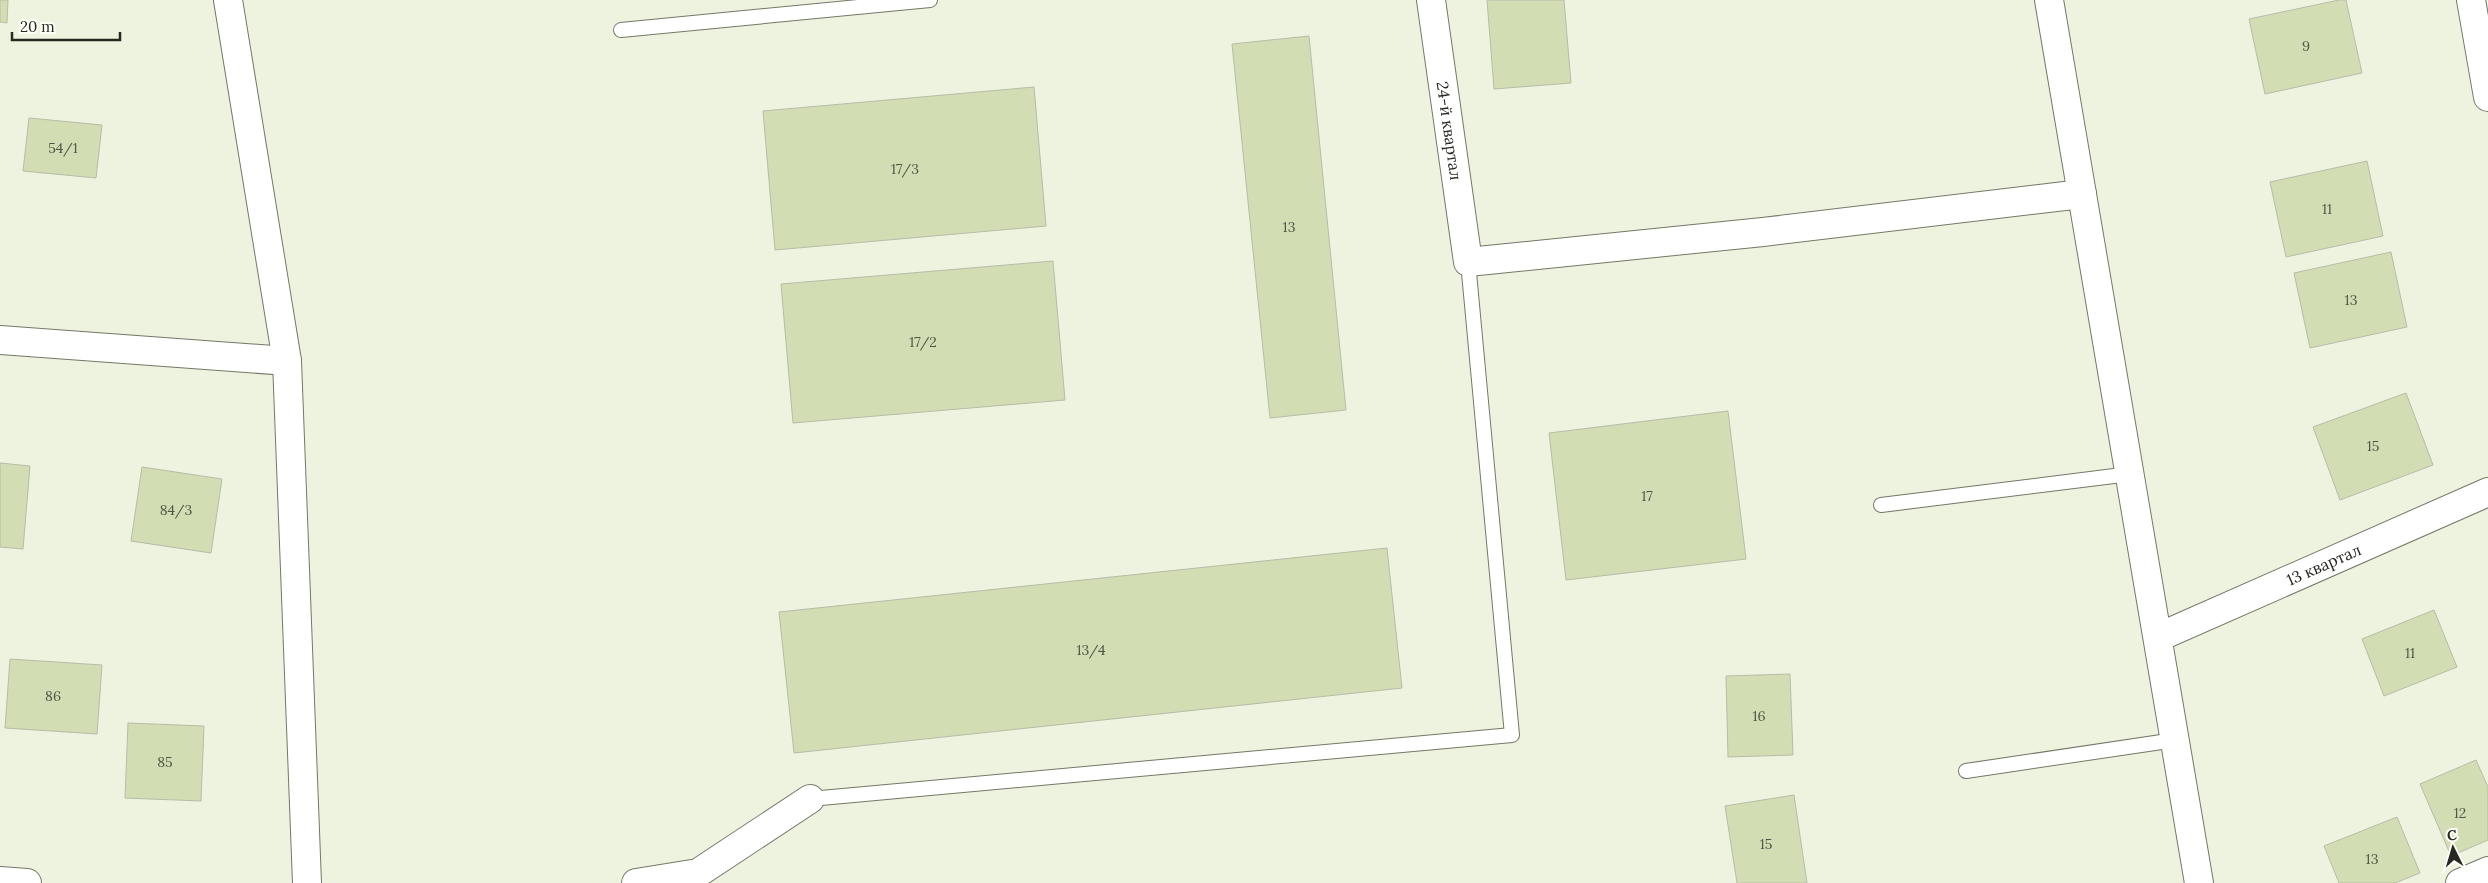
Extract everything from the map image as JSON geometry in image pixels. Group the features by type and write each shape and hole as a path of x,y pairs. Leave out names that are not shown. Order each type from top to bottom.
{"street":[{"path":"228,0 287,361 307,883"},
{"name":"24-й квартал","path":"1431,0 1468,262"},
{"path":"2049,0 2159,637 2199,883"},
{"path":"2470,0 2488,97"},
{"path":"1468,262 1763,232 2082,194"},
{"path":"0,340 287,361"},
{"name":"13 квартал","path":"2159,637 2488,492"},
{"path":"636,883 698,873 810,799"},
{"path":"2460,883 2488,871"},
{"path":"0,881 27,883"}],"lane":[{"path":"621,30 930,0"},
{"path":"810,799 1512,736 1468,262"},
{"path":"1881,506 2130,474"},
{"path":"1966,771 2176,740"}],"building":[{"path":"0,0 8,0 7,23 0,22"},
{"path":"1487,0 1564,0 1571,83 1494,89"},
{"path":"2346,0 2362,73 2265,94 2249,19"},
{"path":"1309,36 1346,410 1270,418 1232,44"},
{"path":"1034,87 1046,226 775,250 763,111"},
{"path":"29,118 102,125 96,178 23,171"},
{"path":"2367,161 2383,236 2286,257 2270,182"},
{"path":"2391,252 2407,327 2310,348 2294,273"},
{"path":"1053,261 1065,400 793,423 781,284"},
{"path":"2406,393 2433,465 2340,500 2313,427"},
{"path":"1728,411 1746,559 1566,580 1549,433"},
{"path":"0,463 30,466 23,549 0,547"},
{"path":"142,467 222,479 211,553 131,541"},
{"path":"1387,548 1402,688 794,753 779,612"},
{"path":"2434,610 2457,667 2384,696 2362,639"},
{"path":"10,659 102,665 97,734 5,728"},
{"path":"1790,674 1793,755 1728,757 1726,676"},
{"path":"128,723 204,726 201,801 125,798"},
{"path":"2476,760 2488,787 2488,840 2451,856 2420,784"},
{"path":"1794,795 1807,883 1737,883 1725,806"},
{"path":"2397,817 2420,873 2395,883 2339,883 2324,846"}]}
